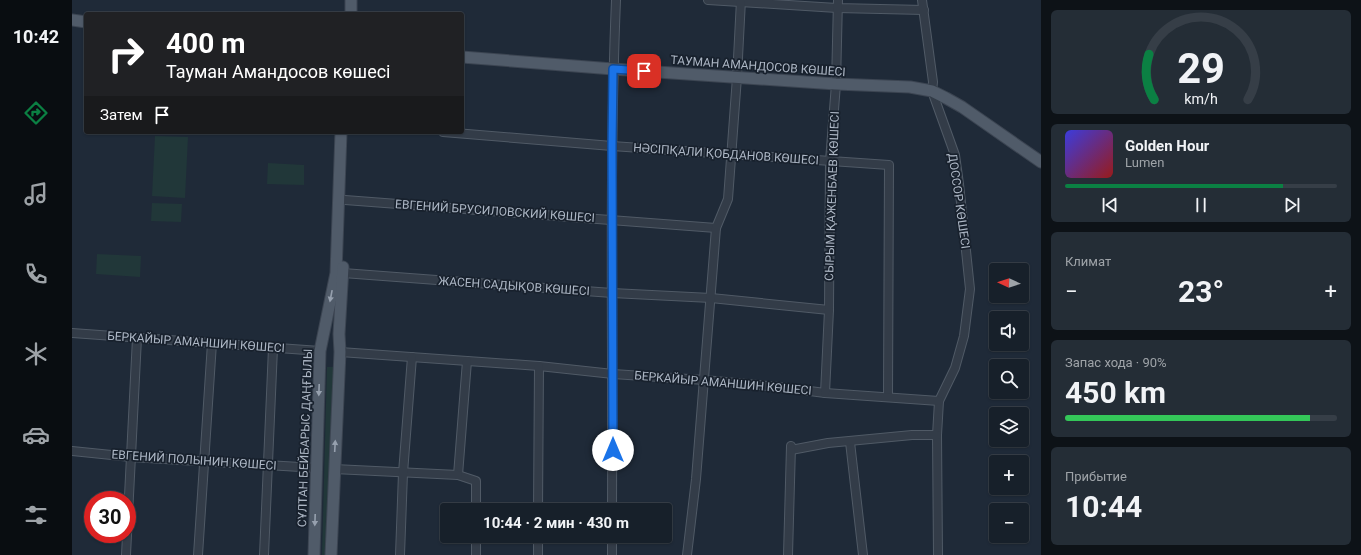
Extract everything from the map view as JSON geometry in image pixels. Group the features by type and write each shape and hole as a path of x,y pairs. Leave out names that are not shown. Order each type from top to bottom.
{"main road":[{"path":"345,0 345,12"},
{"path":"351,0 351,12"},
{"path":"72,20 84,22"},
{"name":"ТАУМАН АМАНДОСОВ КӨШЕСІ","path":"464,57 836,84 910,87 932,91 962,107 1041,162"},
{"name":"СҰЛТАН БЕЙБАРЫС ДАҢҒЫЛЫ","path":"314,555 320,351 336,273 341,134"},
{"path":"331,555 340,352 339,334 343,273 347,134"},
{"path":"324,334 327,331 331,331 339,334"}],"street":[{"path":"612,503 612,146 616,0"},
{"path":"708,0 838,4 924,10"},
{"name":"ДОССОР КӨШЕСІ","path":"922,0 932,91 955,155 970,289 964,336 955,368 939,401"},
{"path":"687,555 696,479 716,228 728,199 741,1"},
{"name":"СЫРЫМ ҚАЖЕНБАЕВ КӨШЕСІ","path":"825,393 829,310 830,161 836,84 838,4"},
{"name":"НӘСІПҚАЛИ ҚОБДАНОВ КӨШЕСІ","path":"464,134 612,146 889,165 888,397"},
{"name":"ЕВГЕНИЙ БРУСИЛОВСКИЙ КӨШЕСІ","path":"345,200 716,228"},
{"name":"ЖАСЕН САДЫҚОВ КӨШЕСІ","path":"343,273 612,293 711,298 829,310"},
{"name":"БЕРКАЙЫР АМАНШИН КӨШЕСІ","path":"72,333 320,351"},
{"path":"126,555 137,338"},
{"path":"198,555 212,343"},
{"path":"264,555 273,348"},
{"name":"БЕРКАЙЫР АМАНШИН КӨШЕСІ","path":"340,352 539,366 613,374 779,386 825,393 939,401"},
{"path":"400,555 403,473 412,357"},
{"path":"458,475 467,361"},
{"path":"538,503 539,366"},
{"path":"938,555 937,435 939,401"},
{"path":"788,555 791,448 912,435 937,435"},
{"path":"850,442 863,555"},
{"name":"ЕВГЕНИЙ ПОЛЫНИН КӨШЕСІ","path":"72,451 131,457 317,468"},
{"path":"334,469 458,475 476,481 476,503"},
{"path":"476,543 476,555"},
{"path":"538,543 538,555"},
{"path":"612,543 612,555"}],"green space":[{"path":"155,136 188,137 185,198 152,196"},
{"path":"268,163 304,165 304,185 267,184"},
{"path":"152,203 182,204 181,222 151,221"},
{"path":"97,254 141,256 140,277 96,274"},
{"path":"327,367 334,367 328,555 322,555"}],"route":[{"path":"613,450 613,69 644,71"}]}
